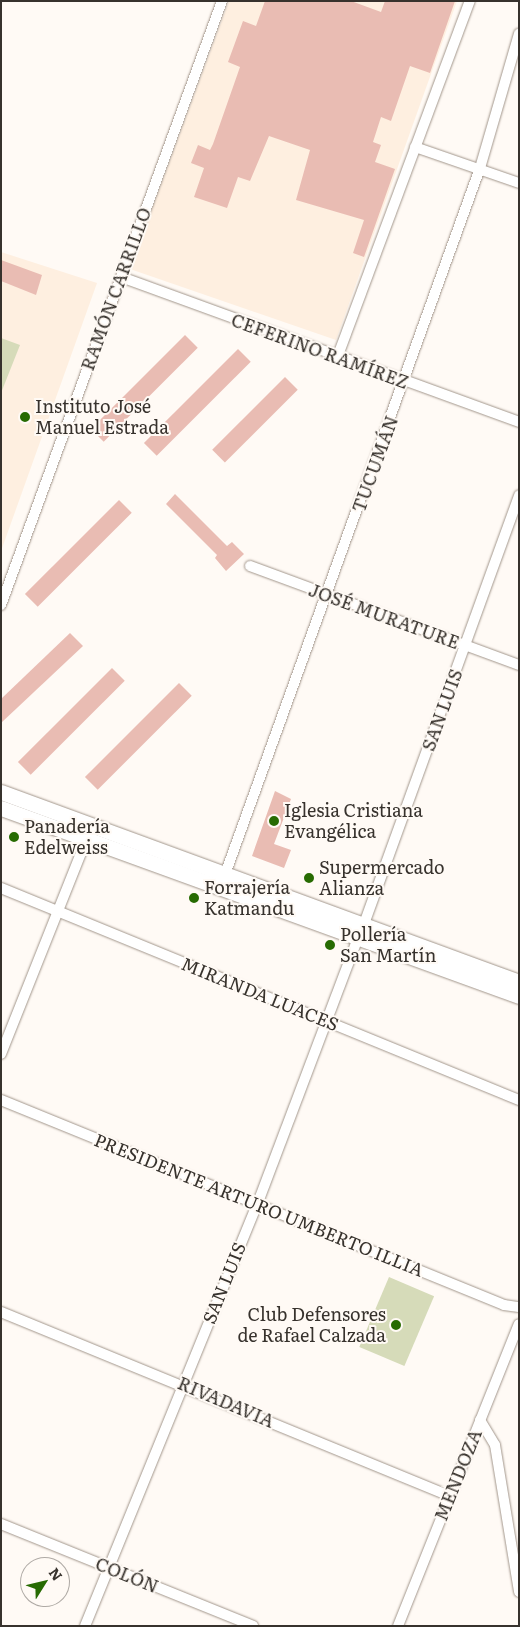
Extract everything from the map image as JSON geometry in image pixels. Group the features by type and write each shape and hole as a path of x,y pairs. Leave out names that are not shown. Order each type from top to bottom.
{"main road":[{"path":"1,792 225,874 519,996"},
{"path":"1,808 220,890 361,931 519,982"}],"street":[{"name":"RAMÓN CARRILLO","path":"1,605 222,1"},
{"path":"337,358 470,1"},
{"name":"TUCUMÁN","path":"220,890 405,382 480,168 519,34"},
{"path":"416,147 519,183"},
{"name":"CEFERINO RAMÍREZ","path":"121,277 337,358 519,422"},
{"name":"SAN LUIS","path":"85,1626 257,1205 325,1021 361,931 519,495"},
{"name":"JOSÉ MURATURE","path":"250,566 326,596 519,666"},
{"path":"1,1054 86,840"},
{"name":"MIRANDA LUACES","path":"1,888 519,1100"},
{"name":"PRESIDENTE ARTURO UMBERTO ILLIA","path":"1,1100 504,1305 519,1307"},
{"name":"RIVADAVIA","path":"1,1312 183,1384 450,1496"},
{"name":"MENDOZA","path":"398,1626 519,1324"},
{"path":"480,1420 494,1445 519,1592"},
{"name":"COLÓN","path":"1,1524 253,1626"}],"shaded area":[{"path":"229,1 457,1 336,340 130,269"},
{"name":"Instituto José Manuel Estrada","path":"1,252 97,283 1,551"}],"green space":[{"path":"1,338 20,345 1,393"},
{"name":"Club Defensores de Rafael Calzada","path":"389,1277 434,1296 404,1366 359,1347"}],"building":[{"path":"265,1 351,1 381,12 385,1 455,1 430,73 410,66 391,121 381,117 373,142 381,145 375,162 395,169 364,257 353,253 364,220 296,200 310,150 269,136 250,181 238,177 227,208 194,197 204,168 191,163 198,145 210,150 213,144 240,67 228,62 243,21 256,26"},
{"path":"1,260 42,275 36,295 1,281"},
{"path":"185,335 198,348 104,442 91,429"},
{"path":"238,349 251,362 157,456 144,443"},
{"path":"285,377 298,390 225,463 212,450"},
{"path":"175,494 227,546 232,542 244,554 226,571 215,558 217,555 166,504"},
{"path":"119,500 132,513 38,607 25,594"},
{"path":"70,633 83,646 1,723 1,699"},
{"path":"112,668 125,681 31,775 18,762"},
{"path":"179,683 192,696 98,790 85,777"},
{"name":"Iglesia Cristiana Evangélica","path":"275,791 291,799 274,844 291,850 284,868 252,856"}],"place":[{"name":"Instituto José Manuel Estrada","path":"25,417"},
{"name":"Iglesia Cristiana Evangélica","path":"274,821"},
{"name":"Panadería Edelweiss","path":"14,837"},
{"name":"Supermercado Alianza","path":"309,878"},
{"name":"Forrajería Katmandu","path":"194,898"},
{"name":"Pollería San Martín","path":"330,945"},
{"name":"Club Defensores de Rafael Calzada","path":"396,1325"}]}
